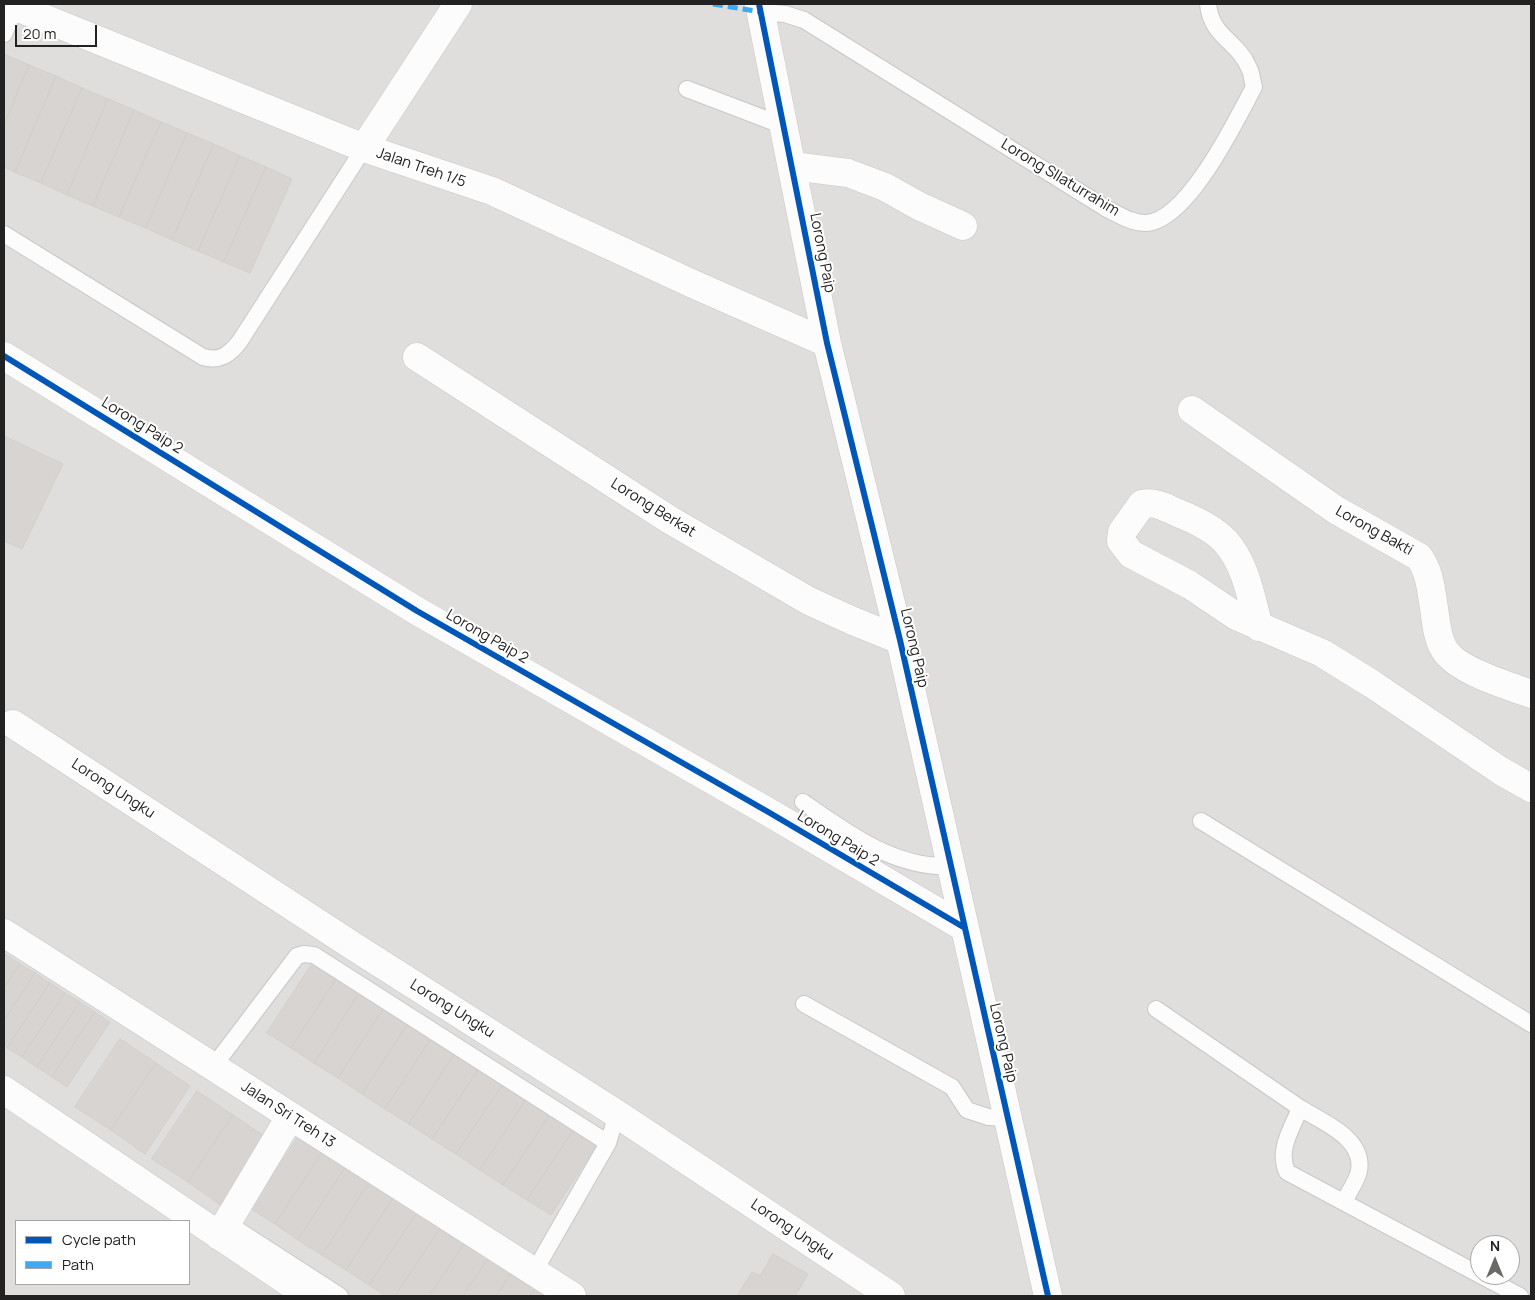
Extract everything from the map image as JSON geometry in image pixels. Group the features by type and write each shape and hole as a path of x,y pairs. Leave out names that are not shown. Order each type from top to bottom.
{"street":[{"path":"364,148 458,4"},
{"name":"Jalan Treh 1/5","path":"13,5 364,148 492,192 827,343"},
{"name":"Lorong Paip","path":"760,8 827,343 900,640 1048,1296"},
{"path":"792,166 848,173 885,187 918,206 963,226"},
{"name":"Lorong Paip 2","path":"4,356 417,611 965,928"},
{"name":"Lorong Berkat","path":"417,357 670,520 809,601 900,640"},
{"name":"Lorong Bakti","path":"1192,410 1336,510 1420,557 1427,568 1443,648 1455,662 1531,694"},
{"path":"1259,627 1248,586 1238,560 1224,540 1198,522 1165,507 1150,502 1142,504 1122,532 1121,541 1131,554 1190,585 1236,616 1259,627 1322,653 1372,684 1501,771 1531,788"},
{"name":"Lorong Ungku","path":"13,724 353,946 617,1114 891,1296"},
{"name":"Jalan Sri Treh 13","path":"4,933 572,1296"},
{"path":"4,1090 223,1230 308,1296"},
{"path":"223,1230 290,1117"}],"lane":[{"name":"Lorong SIlaturrahim","path":"760,8 804,20 1107,209 1136,222 1149,223 1163,217 1185,200 1221,148 1254,87 1249,67 1236,49 1215,28 1209,13 1208,4"},
{"path":"4,34 13,5"},
{"path":"687,89 784,126"},
{"path":"4,234 202,357 211,360 221,358 232,352 240,341 364,148"},
{"path":"802,802 856,839 896,857 935,867 951,866"},
{"path":"1201,821 1531,1024"},
{"path":"213,1068 297,956 304,954 314,955 608,1144"},
{"path":"804,1004 952,1087 967,1110 988,1117 1007,1118"},
{"path":"1156,1009 1347,1138 1359,1154 1359,1172 1344,1202"},
{"path":"1300,1108 1295,1122 1287,1135 1283,1163 1287,1172 1470,1270"},
{"path":"534,1272 608,1144 617,1114"},
{"path":"223,1230 340,1296"},
{"path":"1499,1285 1520,1296"}],"shaded area":[{"path":"4,4 1531,4 1531,1296 4,1296"}],"building":[{"path":"4,54 29,65 4,125"},
{"path":"29,65 56,76 15,172 4,167 4,125"},
{"path":"56,76 82,88 41,183 15,172"},
{"path":"82,88 108,99 67,195 41,183"},
{"path":"108,99 134,110 93,206 67,195"},
{"path":"134,110 161,122 119,217 93,206"},
{"path":"161,122 187,133 146,228 119,217"},
{"path":"187,133 214,144 172,240 146,228"},
{"path":"214,144 240,156 198,251 172,240"},
{"path":"240,156 266,167 224,262 198,251"},
{"path":"266,167 292,179 250,273 224,262"},
{"path":"4,436 63,464 22,549 4,541"},
{"path":"5,954 20,964 4,988 4,956"},
{"path":"314,961 338,976 291,1048 267,1033"},
{"path":"20,964 35,973 4,1021 4,988"},
{"path":"35,973 50,983 7,1048 4,1045 4,1021"},
{"path":"338,976 361,991 314,1063 291,1048"},
{"path":"50,983 65,993 22,1057 7,1048"},
{"path":"361,991 385,1007 338,1078 314,1063"},
{"path":"65,993 80,1002 37,1067 22,1057"},
{"path":"80,1002 95,1012 52,1077 37,1067"},
{"path":"385,1007 409,1022 362,1094 338,1078"},
{"path":"95,1012 110,1022 67,1087 52,1077"},
{"path":"409,1022 432,1037 385,1109 362,1094"},
{"path":"432,1037 456,1052 409,1124 385,1109"},
{"path":"120,1039 156,1063 111,1130 75,1107"},
{"path":"456,1052 480,1067 432,1139 409,1124"},
{"path":"156,1063 190,1086 145,1154 111,1130"},
{"path":"480,1067 504,1083 456,1154 432,1139"},
{"path":"504,1083 527,1098 480,1170 456,1154"},
{"path":"197,1091 233,1115 188,1182 152,1159"},
{"path":"527,1098 551,1113 503,1185 480,1170"},
{"path":"551,1113 575,1128 527,1200 503,1185"},
{"path":"233,1115 267,1138 222,1206 188,1182"},
{"path":"575,1128 598,1143 551,1215 527,1200"},
{"path":"298,1137 322,1153 275,1224 251,1209"},
{"path":"322,1153 345,1168 298,1240 275,1224"},
{"path":"345,1168 369,1183 322,1255 298,1240"},
{"path":"369,1183 393,1198 346,1270 322,1255"},
{"path":"393,1198 417,1213 369,1285 346,1270"},
{"path":"417,1213 440,1229 395,1296 386,1296 369,1285"},
{"path":"440,1229 464,1244 429,1296 395,1296"},
{"path":"464,1244 488,1259 463,1296 429,1296"},
{"path":"773,1254 808,1274 795,1296 737,1296 752,1272 760,1276"},
{"path":"488,1259 511,1274 496,1296 463,1296"},
{"path":"511,1274 535,1289 530,1296 496,1296"},
{"path":"535,1289 546,1296 530,1296"}],"marked path":[{"path":"713,4 761,12"}],"cycle path":[{"path":"759,4 827,343 900,640 1048,1296"},
{"path":"4,356 417,611 770,813 965,928"}]}
